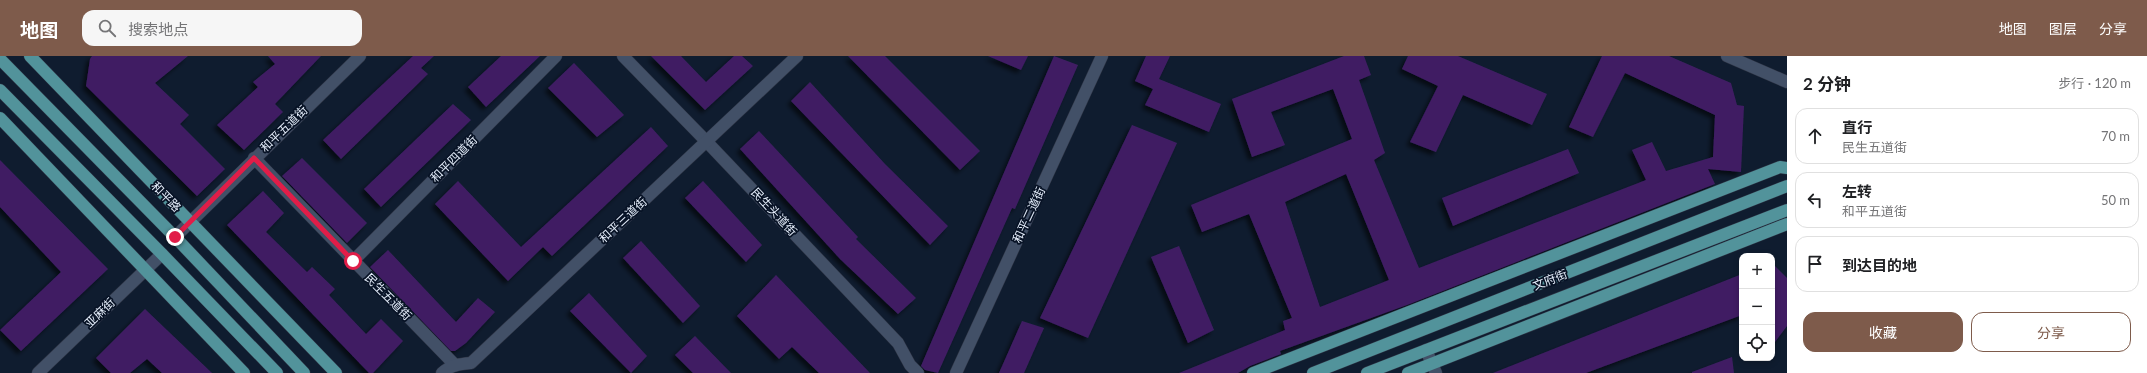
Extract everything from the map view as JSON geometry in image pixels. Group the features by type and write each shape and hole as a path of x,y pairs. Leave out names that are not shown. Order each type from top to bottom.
{"main road":[{"name":"和平路","path":"30,56 336,373"},
{"name":"和平路","path":"2,59 175,237 304,373"},
{"path":"0,90 278,373"},
{"path":"0,118 244,373"},
{"path":"1254,373 1780,167 1787,168"},
{"name":"文府街","path":"1313,373 1787,186"},
{"name":"文府街","path":"1367,373 1787,210"},
{"path":"1408,373 1434,368 1787,224"}],"street":[{"name":"和平五道街","path":"175,237 254,158 360,56"},
{"name":"和平四道街","path":"353,261 556,56"},
{"name":"民生头道街","path":"623,56 898,343 910,365 918,373"},
{"name":"和平三道街","path":"442,373 456,365 471,362 798,56"},
{"path":"1727,56 1787,82"},
{"name":"和平二道街","path":"956,373 1098,57"},
{"name":"民生五道街","path":"254,158 456,365"},
{"name":"亚麻街","path":"38,373 162,254"},
{"path":"1426,350 1434,368"}],"building":[{"path":"92,56 188,56 155,83 189,115 180,124 225,169 197,196 86,86 90,59"},
{"path":"268,56 321,56 275,104 283,112 244,150 217,125 258,87 253,82 275,64"},
{"path":"413,56 434,56 421,68 428,74 341,159 323,140"},
{"path":"501,56 540,56 486,107 468,87"},
{"path":"651,56 681,56 706,82 734,56 742,56 753,66 705,110"},
{"path":"848,56 885,56 980,151 960,170"},
{"path":"988,56 1028,56 1021,70"},
{"path":"1054,56 1078,65 1015,209 1012,208 938,373 925,370 921,366"},
{"path":"1146,56 1170,56 1159,79 1221,104 1209,132 1145,105 1153,89 1135,81"},
{"path":"1344,56 1364,56 1371,75 1359,80 1385,153 1374,160 1419,268 1646,180 1632,150 1652,142 1666,171 1713,157 1715,115 1625,73 1593,137 1569,127 1602,56 1669,56 1731,83 1737,105 1744,106 1741,172 1708,169 1715,184 1407,305 1280,351 1281,354 1250,366 1238,373 1179,373 1285,330 1283,321 1292,318 1249,214 1202,232 1191,205 1352,139 1333,89 1271,112 1285,145 1252,157 1232,99","holes":["1346,174 1389,280 1320,307 1285,202"]},
{"path":"1408,56 1458,56 1547,94 1532,125 1463,95 1436,152 1410,142 1438,86 1402,69"},
{"path":"574,63 624,115 597,137 548,88"},
{"path":"810,82 885,164 948,226 930,245 791,101"},
{"path":"453,104 471,120 381,207 364,189"},
{"path":"1132,125 1177,143 1088,338 1040,318"},
{"path":"651,127 668,146 552,256 543,247 508,281 435,204 458,181 521,247"},
{"path":"759,131 858,237 856,239 916,298 898,314 840,259 740,149"},
{"path":"1568,149 1579,173 1453,226 1442,198"},
{"path":"302,158 367,223 347,243 282,176"},
{"path":"0,160 108,269 21,351 0,330 61,272 0,207"},
{"path":"703,181 762,245 746,262 685,198"},
{"path":"263,191 284,213 266,232 307,272 312,267 335,289 329,295 366,334 381,319 403,341 373,373 369,373 227,225"},
{"path":"641,241 700,306 683,323 623,258"},
{"path":"1179,246 1214,330 1188,343 1151,257"},
{"path":"388,250 456,322 478,298 495,312 466,343 455,351 451,351 370,267"},
{"path":"1775,266 1787,278 1787,326 1775,342"},
{"path":"776,275 870,373 819,373 792,347 779,359 737,316"},
{"path":"1739,275 1739,316 1586,373 1493,373"},
{"path":"589,293 647,356 631,373 570,311"},
{"path":"145,309 212,373 162,373 147,359 130,373 111,373 96,358"},
{"path":"1022,321 1044,328 1024,373 999,373"},
{"path":"695,336 731,373 693,373 675,355"},
{"path":"1732,357 1734,373 1692,373 1692,372"}],"route":[{"path":"175,237 254,158 353,261"}]}
